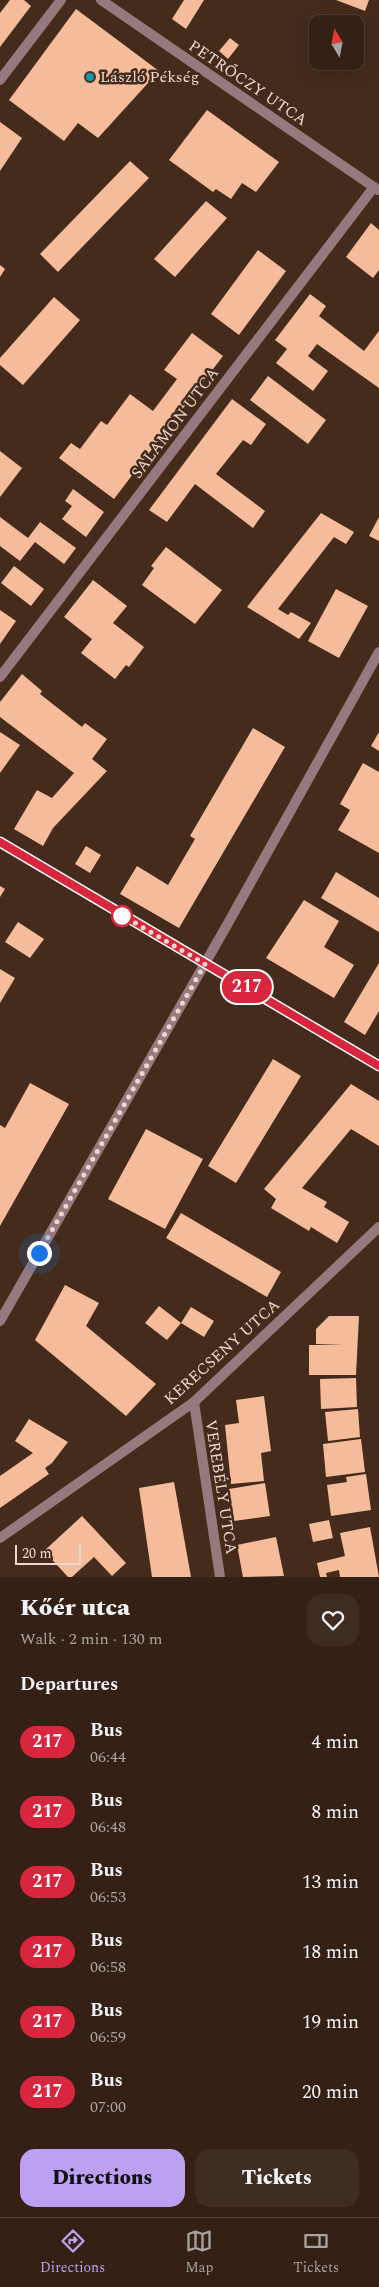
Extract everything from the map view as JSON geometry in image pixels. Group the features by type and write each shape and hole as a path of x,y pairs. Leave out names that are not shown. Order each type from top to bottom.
{"street":[{"path":"0,80 61,0"},
{"name":"PETRŐCZY UTCA","path":"101,0 377,189"},
{"name":"SALAMON UTCA","path":"0,677 377,189"},
{"path":"0,1321 205,964 379,652"},
{"path":"0,842 379,1066"},
{"name":"KERECSENY UTCA","path":"0,1538 194,1402 379,1227"},
{"name":"VEREBÉLY UTCA","path":"194,1402 220,1577"}],"building":[{"path":"10,0 24,0 31,6 0,47 0,13"},
{"path":"184,0 204,0 186,29 172,19"},
{"path":"336,0 369,0 365,11"},
{"name":"László Pékség","path":"76,9 159,71 98,138 78,123 64,141 9,100"},
{"path":"230,38 239,45 228,59 219,51"},
{"path":"207,110 279,162 256,192 242,183 231,199 216,189 213,192 169,160"},
{"path":"0,122 22,138 0,171"},
{"path":"130,161 149,178 58,272 40,254"},
{"path":"206,201 227,218 175,277 154,259"},
{"path":"371,223 379,230 379,270 373,278 346,257"},
{"path":"258,250 286,271 239,335 211,314"},
{"path":"0,265 5,269 0,277"},
{"path":"310,294 326,306 319,316 364,351 379,331 379,388 317,344 308,356 328,371 313,391 276,363 287,349 275,340"},
{"path":"54,297 80,320 23,385 0,365 0,358"},
{"path":"192,333 223,356 114,499 59,458 71,443 80,449 101,421 107,425 130,394 153,411 177,379 164,370"},
{"path":"268,376 326,420 308,444 250,400"},
{"path":"232,399 266,424 251,445 243,440 216,474 265,511 253,528 195,484 167,522 149,510"},
{"path":"0,451 22,468 0,497"},
{"path":"73,489 104,512 86,537 62,519 72,506 65,501"},
{"path":"321,513 354,532 346,544 334,537 278,609 288,615 291,612 311,623 299,639 247,607"},
{"path":"0,517 28,538 40,522 76,548 64,564 35,542 20,561 0,546"},
{"path":"379,517 379,541 369,536"},
{"path":"166,547 222,590 195,624 142,585 154,568 151,566"},
{"path":"14,566 44,589 31,606 1,583"},
{"path":"93,580 127,606 113,623 144,647 129,667 126,665 115,679 81,653 92,639 64,617"},
{"path":"336,589 368,606 339,658 308,641"},
{"path":"0,610 16,621 0,644"},
{"path":"22,674 42,691 40,694 82,727 85,723 107,739 92,759 107,771 53,828 43,846 14,829 37,790 52,798 74,773 0,717 0,702"},
{"path":"253,728 285,747 179,928 120,894 137,866 168,885 195,839 190,836"},
{"path":"0,732 20,745 0,773"},
{"path":"379,732 379,751 371,746"},
{"path":"363,763 379,772 379,853 338,830 350,810 340,804"},
{"path":"86,846 101,855 90,873 75,864"},
{"path":"336,872 379,898 379,932 321,898"},
{"path":"0,886 5,889 0,897"},
{"path":"304,900 339,921 324,947 354,965 334,998 266,958"},
{"path":"18,922 44,939 30,958 5,942"},
{"path":"379,963 379,1011 365,1035 344,1022"},
{"path":"0,969 15,978 0,1003"},
{"path":"273,1059 301,1076 236,1183 208,1166"},
{"path":"30,1083 69,1104 0,1226 0,1125 5,1128"},
{"path":"351,1084 379,1101 379,1146 351,1129 302,1188 327,1202 324,1207 349,1222 337,1243 311,1227 309,1231 271,1208 276,1199 264,1189"},
{"path":"146,1129 203,1159 165,1229 108,1199"},
{"path":"181,1213 281,1272 267,1297 166,1238"},
{"path":"65,1285 99,1303 86,1326 156,1384 126,1416 35,1340"},
{"path":"159,1306 181,1323 167,1340 145,1323"},
{"path":"191,1307 214,1321 204,1337 181,1323"},
{"path":"329,1316 359,1316 356,1375 309,1375 309,1345 343,1345 316,1344 316,1329"},
{"path":"356,1378 357,1407 321,1409 320,1379"},
{"path":"264,1396 271,1451 261,1453 264,1481 231,1484 225,1425 239,1423 236,1400"},
{"path":"358,1409 360,1437 328,1441 325,1412"},
{"path":"29,1419 68,1442 52,1463 45,1468 49,1474 0,1508 0,1476 33,1453 15,1441"},
{"path":"361,1439 365,1472 326,1477 323,1444"},
{"path":"366,1474 371,1510 331,1516 327,1485 347,1482 346,1477"},
{"path":"174,1482 191,1577 152,1577 139,1488"},
{"path":"265,1483 270,1516 234,1521 229,1489"},
{"path":"82,1516 126,1563 112,1576 94,1557 72,1577 68,1577 44,1551"},
{"path":"329,1520 333,1538 313,1542 309,1524"},
{"path":"370,1527 379,1577 340,1577 339,1570 326,1573 327,1577 320,1577 317,1563 345,1556 340,1533"},
{"path":"276,1537 284,1576 243,1577 237,1545"}],"bus line":[{"name":"217","path":"0,842 171,945 231,977 379,1066"}],"place":[{"name":"László Pékség","path":"90,77"}],"route":[{"path":"39,1253 205,964 120,914 122,916"}]}
